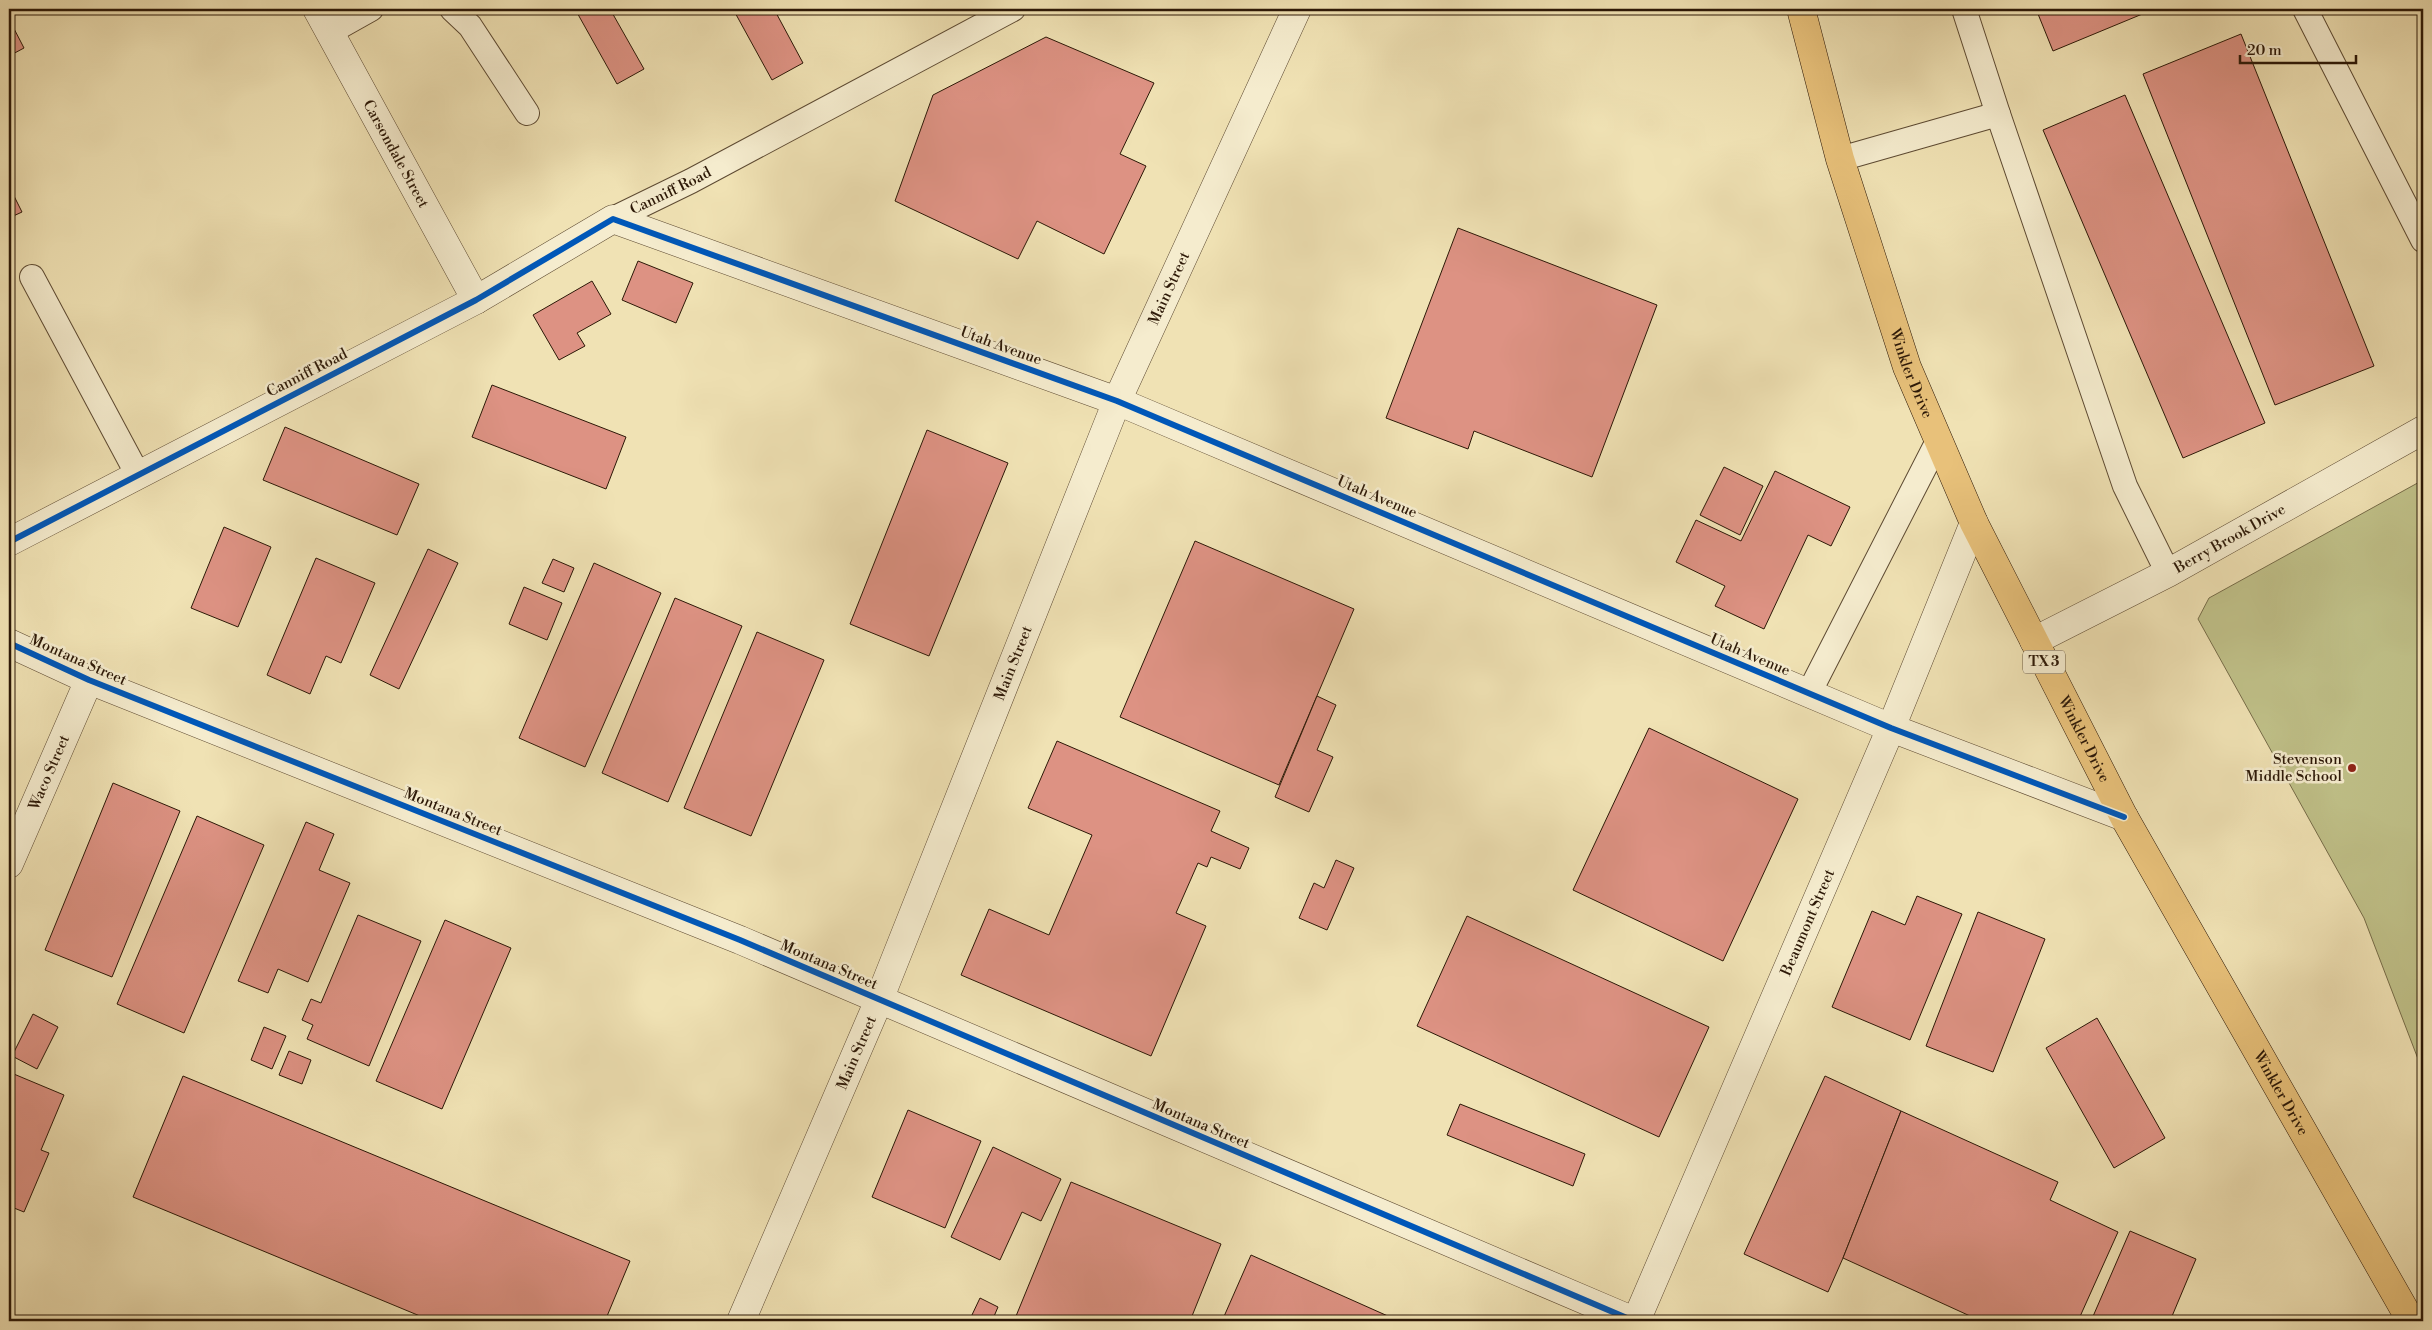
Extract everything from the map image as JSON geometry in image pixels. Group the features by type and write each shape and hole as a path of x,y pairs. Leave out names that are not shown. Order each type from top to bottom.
{"main road":[{"name":"Winkler Drive","path":"1801,9 1840,159 1907,367 1974,523 2124,817 2411,1321"}],"street":[{"name":"Main Street","path":"741,1321 879,1000 1117,401 1297,9"},
{"name":"Carsondale Street","path":"323,20 476,300"},
{"name":"Canniff Road","path":"9,542 476,300 613,218"},
{"name":"Utah Avenue","path":"613,218 1117,401 1891,728 2124,817"},
{"name":"Berry Brook Drive","path":"2034,641 2168,572 2423,430"},
{"name":"Beaumont Street","path":"1635,1321 1891,728 1974,523"},
{"name":"Montana Street","path":"9,643 89,680 740,940 1635,1321"},
{"name":"Waco Street","path":"9,864 89,680"}],"lane":[{"path":"323,20 371,9"},
{"path":"452,9 470,26 527,113"},
{"name":"Canniff Road","path":"613,218 692,181 1013,9"},
{"path":"1964,9 2125,486 2168,572"},
{"path":"2305,9 2423,240"},
{"path":"1840,159 1998,114"},
{"path":"32,276 138,475"},
{"path":"1809,693 1938,441"}],"green space":[{"name":"Stevenson Middle School","path":"2423,480 2423,1072 2364,918 2198,619 2209,598"}],"building":[{"path":"575,9 610,9 644,69 617,84"},
{"path":"733,9 774,9 803,63 772,80"},
{"path":"2036,9 2151,9 2152,10 2053,51"},
{"path":"9,19 24,48 9,56"},
{"path":"2241,34 2374,366 2275,405 2143,74"},
{"path":"1046,37 1154,83 1120,154 1146,166 1104,254 1037,221 1018,259 895,201 933,95"},
{"path":"2125,95 2265,423 2183,458 2043,130"},
{"path":"9,186 22,212 9,218"},
{"path":"1458,228 1657,305 1592,477 1474,431 1468,449 1386,418"},
{"path":"638,261 693,283 676,323 622,300"},
{"path":"592,281 611,314 577,333 585,346 559,360 533,315"},
{"path":"492,385 626,437 606,489 472,437"},
{"path":"285,427 419,484 397,535 263,480"},
{"path":"927,430 1008,463 929,656 850,624"},
{"path":"1724,467 1763,486 1740,535 1700,515"},
{"path":"1775,471 1850,507 1831,546 1808,535 1764,629 1715,606 1725,586 1676,562 1696,520 1741,541"},
{"path":"224,527 271,547 238,627 191,608"},
{"path":"1195,541 1354,609 1279,785 1120,717"},
{"path":"428,549 458,563 399,689 370,675"},
{"path":"316,558 375,583 341,663 326,656 310,694 267,675"},
{"path":"553,559 574,568 564,592 542,583"},
{"path":"594,563 661,593 585,767 519,738"},
{"path":"524,587 562,603 547,640 509,624"},
{"path":"675,598 742,626 668,802 602,773"},
{"path":"757,632 824,660 751,836 684,808"},
{"path":"1317,696 1336,705 1317,750 1333,757 1309,812 1275,797"},
{"path":"1649,728 1798,799 1723,961 1573,890"},
{"path":"1057,741 1220,811 1211,831 1249,848 1240,869 1211,857 1207,867 1198,863 1176,913 1206,926 1151,1056 961,975 989,909 1049,935 1092,835 1028,808"},
{"path":"113,783 180,811 112,977 45,950"},
{"path":"197,816 264,845 184,1033 117,1004"},
{"path":"306,822 334,834 319,870 350,883 308,982 278,969 268,993 238,981"},
{"path":"1336,860 1354,868 1327,930 1299,918 1314,883 1324,888"},
{"path":"1917,896 1962,914 1910,1040 1832,1007 1872,911 1905,925"},
{"path":"1978,912 2045,939 1993,1072 1926,1046"},
{"path":"358,915 421,941 369,1066 307,1039 313,1025 302,1020 311,999 321,1003"},
{"path":"1467,916 1709,1027 1659,1137 1417,1026"},
{"path":"445,920 511,948 442,1109 376,1081"},
{"path":"33,1014 58,1027 37,1069 12,1056"},
{"path":"2097,1018 2165,1138 2114,1168 2046,1048"},
{"path":"264,1027 286,1036 272,1069 251,1060"},
{"path":"289,1051 311,1060 302,1084 279,1075"},
{"path":"9,1072 64,1095 41,1150 49,1153 24,1212 9,1206"},
{"path":"183,1076 630,1261 605,1321 432,1321 133,1197"},
{"path":"1825,1076 1901,1111 1828,1292 1744,1254"},
{"path":"1460,1104 1585,1154 1573,1186 1447,1135"},
{"path":"908,1110 981,1141 945,1228 872,1197"},
{"path":"1901,1111 2058,1182 2050,1200 2118,1232 2078,1321 1981,1321 1843,1258"},
{"path":"993,1147 1061,1179 1041,1221 1022,1212 1000,1260 951,1237"},
{"path":"1071,1182 1221,1244 1190,1321 1014,1321"},
{"path":"2130,1231 2196,1259 2170,1321 2091,1321"},
{"path":"1251,1255 1399,1321 1222,1321"},
{"path":"980,1298 998,1307 992,1321 981,1321 971,1317"}],"cycle path":[{"path":"9,542 476,300 613,219 1117,401 1891,728 2124,817"},
{"path":"9,643 89,680 740,940 1634,1321"}],"place":[{"name":"Stevenson Middle School","path":"2352,768"}]}
